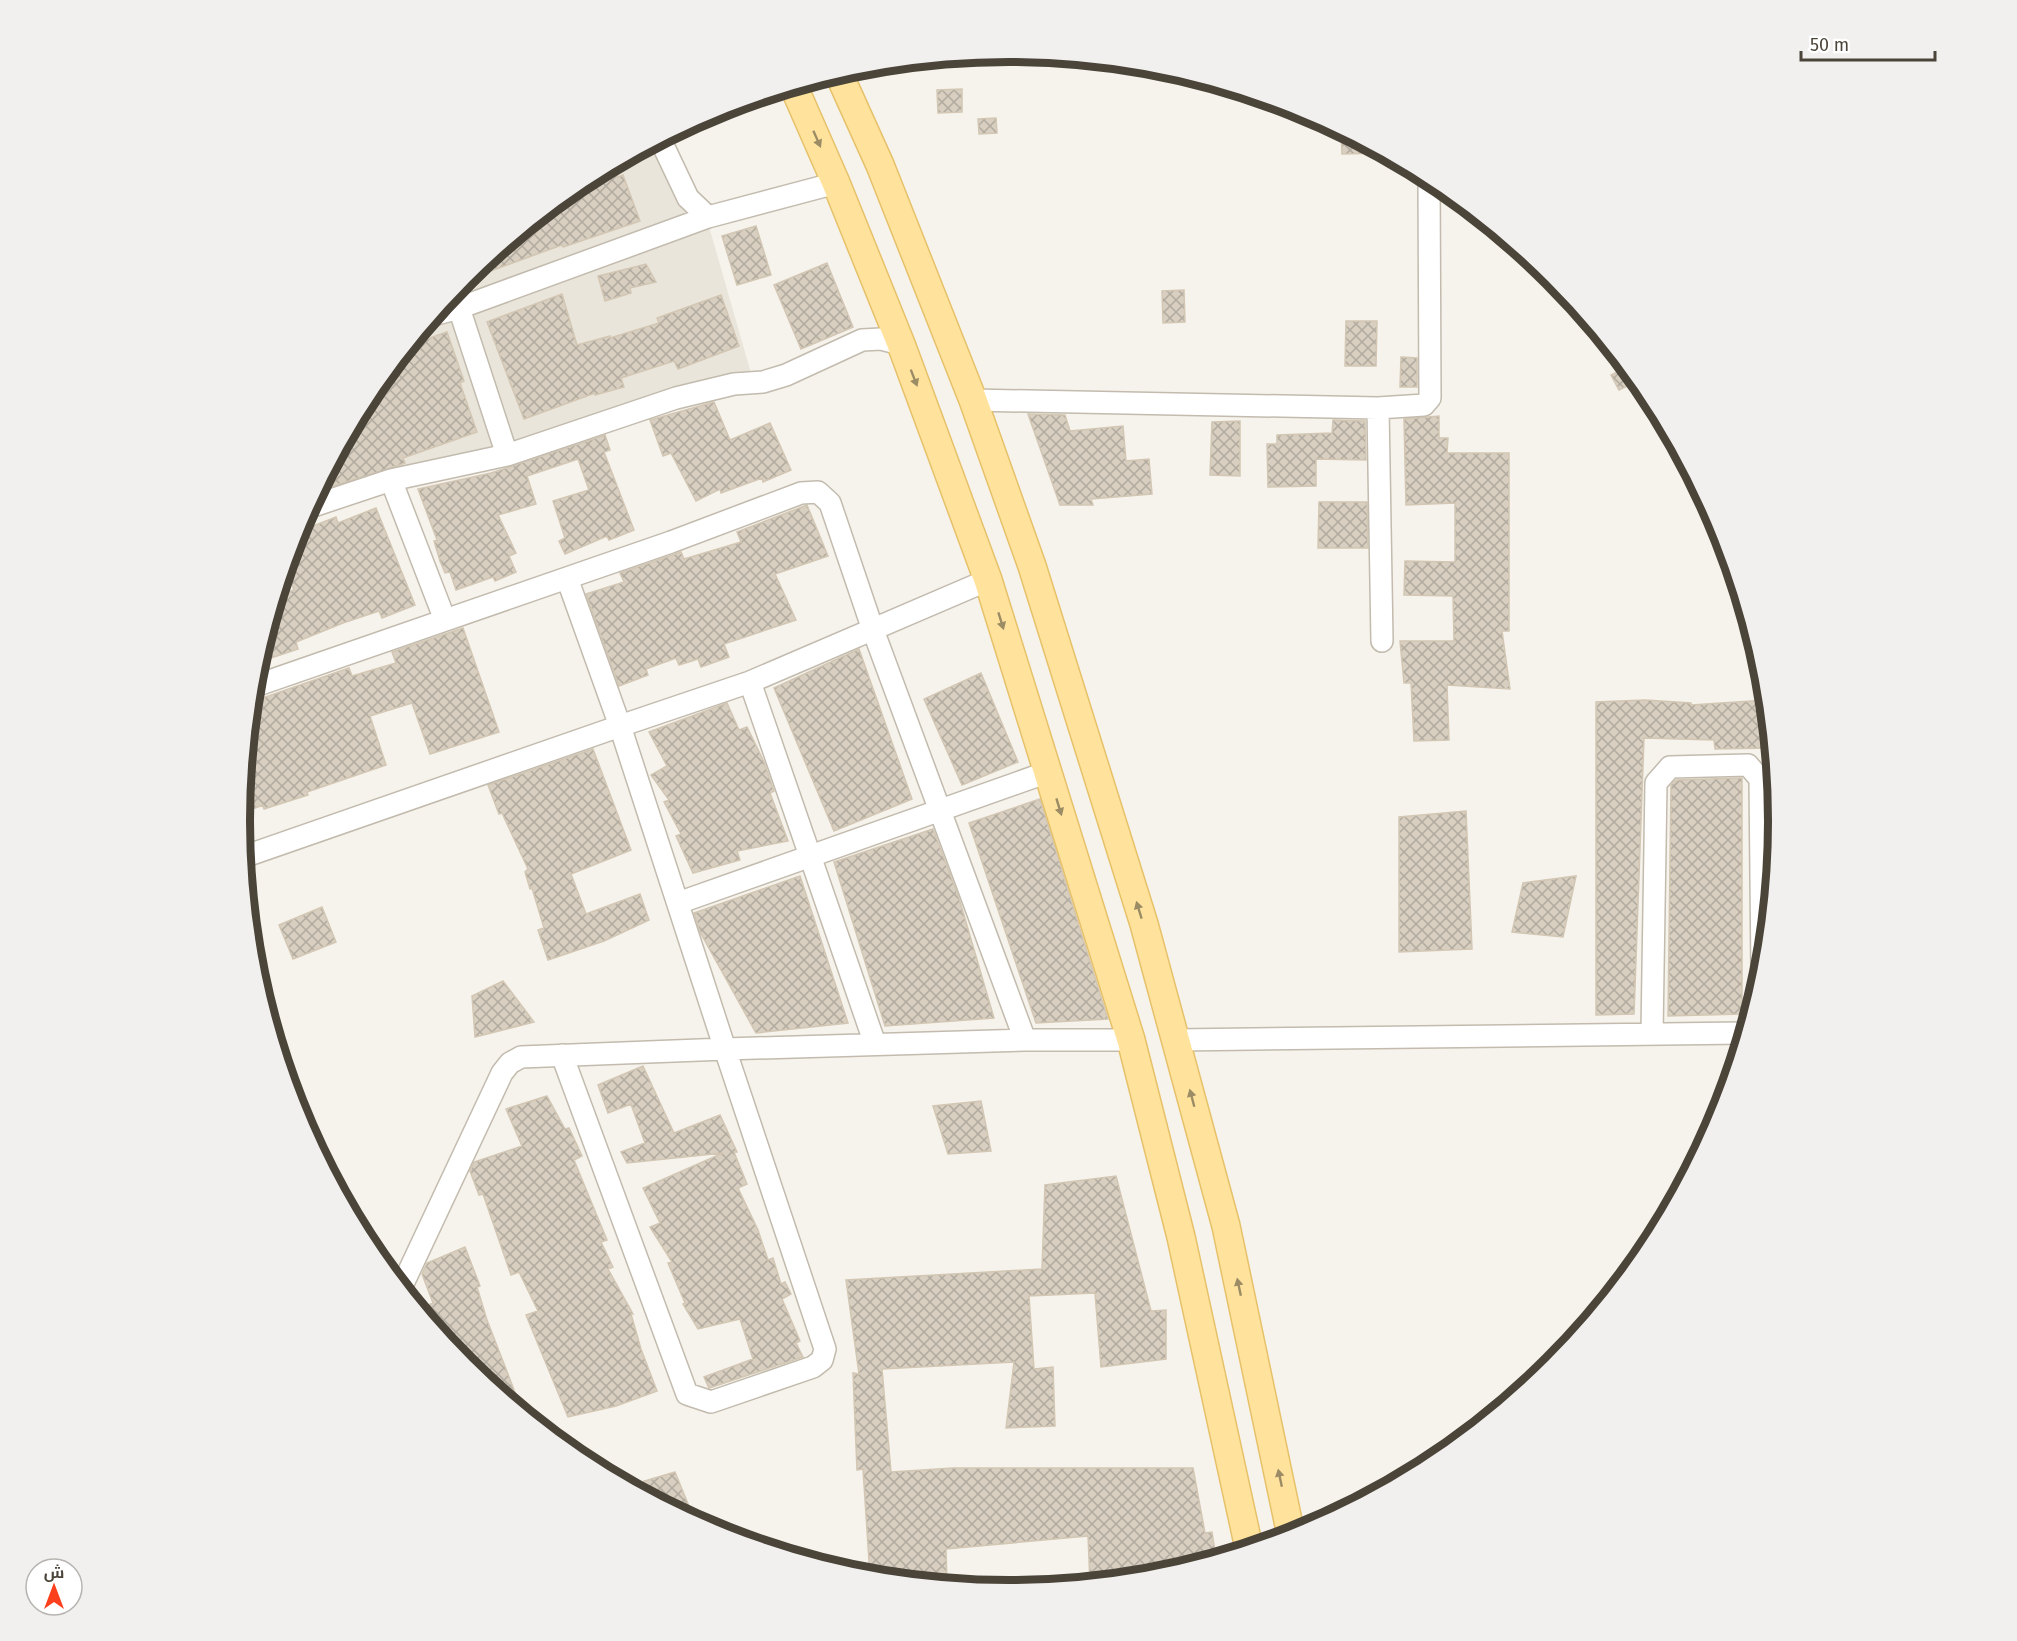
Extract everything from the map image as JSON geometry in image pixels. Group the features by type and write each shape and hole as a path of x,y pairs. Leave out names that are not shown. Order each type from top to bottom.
{"main road":[{"path":"842,80 880,165 974,400 1032,566 1177,1040 1226,1226 1289,1526"},
{"path":"797,92 901,344 988,580 1048,772 1131,1040 1181,1237 1247,1540"}],"street":[{"path":"663,145 688,198 708,217"},
{"path":"446,311 708,217 836,183"},
{"path":"974,400 1378,408 1425,405 1430,398 1429,188"},
{"path":"459,308 507,455"},
{"path":"319,504 391,480 507,455 676,398 786,375 862,340 881,339 901,344"},
{"path":"1378,408 1382,641"},
{"path":"391,480 445,620"},
{"path":"262,683 567,578 801,493 818,492 830,503 873,630 942,810 1025,1040"},
{"path":"562,1055 687,1394 711,1402 813,1367 822,1360 825,1349 620,726 567,578"},
{"path":"251,854 750,682 988,580"},
{"path":"750,682 875,1044"},
{"path":"1652,1033 1656,783 1670,767 1748,765 1760,779 1761,916"},
{"path":"678,903 1048,772"},
{"path":"1177,1040 1737,1033"},
{"path":"405,1282 502,1073 510,1062 521,1057 875,1044 1131,1040"}],"shaded area":[{"path":"661,146 686,199 710,230 751,373 314,514 351,441 377,399 406,358 438,320 508,250 546,218 587,189"}],"building":[{"path":"962,89 962,112 938,113 937,90"},
{"path":"996,118 997,133 979,134 978,119"},
{"path":"1341,139 1370,153 1342,154"},
{"path":"616,171 618,177 623,175 640,221 563,247 562,245 483,274 546,218 587,189"},
{"path":"756,226 771,275 737,285 722,236"},
{"path":"827,263 853,327 801,349 774,285"},
{"path":"646,264 656,282 630,288 631,293 605,301 598,276"},
{"path":"1184,290 1185,322 1163,323 1162,291"},
{"path":"562,294 577,345 659,323 657,318 721,295 739,346 678,369 674,361 621,378 624,387 595,395 595,393 524,419 487,322"},
{"path":"1346,321 1377,321 1376,366 1345,366"},
{"path":"447,332 464,381 460,383 477,432 403,458 405,463 397,466 333,486 331,479 351,441 377,399 420,341"},
{"path":"1401,357 1417,358 1417,387 1400,387"},
{"path":"1620,371 1630,385 1619,390 1611,375"},
{"path":"714,402 730,440 770,423 791,470 763,482 762,478 721,493 720,489 696,501 671,453 663,456 650,420"},
{"path":"1028,414 1065,415 1070,431 1123,426 1126,461 1149,459 1152,494 1091,499 1093,505 1060,505"},
{"path":"1439,416 1439,438 1448,438 1447,453 1509,453 1509,631 1502,631 1510,689 1447,685 1449,740 1414,741 1411,683 1404,683 1400,641 1454,641 1453,596 1404,595 1405,561 1455,562 1455,503 1406,505 1404,419"},
{"path":"1333,420 1365,421 1366,460 1316,459 1316,486 1268,487 1267,444 1277,444 1277,435 1332,433"},
{"path":"1240,421 1240,476 1210,475 1212,422"},
{"path":"605,435 610,450 604,452 634,530 609,540 607,536 565,554 559,541 565,538 553,501 589,490 578,459 527,476 536,504 498,515 516,553 509,556 516,572 495,581 493,577 456,590 450,572 445,573 440,561 434,541 437,540 418,489 491,473"},
{"path":"1319,502 1367,502 1368,548 1318,548"},
{"path":"807,505 828,556 775,574 796,620 724,644 729,657 701,667 698,659 679,665 676,658 646,669 648,675 619,686 586,594 624,582 620,573 681,552 684,559 741,542 737,532"},
{"path":"376,508 415,605 382,618 379,611 343,623 296,642 298,649 268,659 275,624 285,594 294,590 290,578 308,528 336,517 338,523"},
{"path":"463,628 499,732 430,754 412,703 370,716 386,765 307,792 308,795 264,809 263,805 250,810 251,771 260,699 349,668 352,676 396,663 392,652"},
{"path":"859,649 912,799 834,831 774,688"},
{"path":"981,673 1018,762 962,785 924,699"},
{"path":"1645,700 1691,703 1691,705 1758,701 1761,721 1764,748 1715,749 1714,740 1644,738 1634,1014 1596,1015 1596,702"},
{"path":"727,703 739,730 747,727 764,762 774,791 770,793 788,841 737,851 740,860 693,873 676,836 681,834 664,802 669,800 651,775 667,766 649,732"},
{"path":"593,749 631,850 571,874 586,914 640,894 649,920 604,941 548,960 538,930 544,928 525,872 528,869 502,813 499,814 488,785"},
{"path":"1742,778 1742,1014 1668,1016 1671,785 1676,780"},
{"path":"1040,799 1108,1019 1036,1023 969,823"},
{"path":"1466,811 1472,949 1399,952 1399,817"},
{"path":"933,829 959,898 994,1018 885,1026 834,862"},
{"path":"800,876 848,1023 756,1033 700,932 694,913"},
{"path":"1576,876 1563,937 1512,932 1523,883"},
{"path":"322,907 336,942 293,959 279,925"},
{"path":"503,981 534,1022 475,1037 472,996"},
{"path":"643,1066 674,1133 720,1115 737,1152 734,1152 747,1184 738,1188 758,1230 768,1260 773,1258 781,1284 785,1282 791,1294 782,1299 800,1341 796,1343 803,1357 709,1388 704,1377 753,1359 740,1319 698,1329 683,1304 685,1303 668,1263 672,1262 650,1227 660,1223 643,1188 723,1153 627,1163 621,1152 645,1143 631,1104 608,1113 598,1085"},
{"path":"547,1096 565,1129 569,1128 582,1156 574,1160 607,1240 601,1242 613,1267 608,1269 633,1314 631,1314 641,1349 657,1391 616,1406 568,1417 526,1315 538,1311 519,1272 511,1275 483,1194 479,1195 470,1171 474,1162 522,1146 506,1109"},
{"path":"981,1101 991,1151 948,1154 933,1106"},
{"path":"1116,1176 1151,1311 1166,1310 1166,1359 1101,1367 1095,1293 1029,1296 1034,1369 1053,1367 1055,1426 1006,1428 1014,1362 882,1369 891,1472 953,1468 1193,1468 1205,1533 1212,1532 1215,1551 1157,1565 1090,1575 1088,1536 946,1549 947,1577 869,1567 863,1469 857,1470 853,1373 859,1374 846,1280 1042,1269 1045,1185"},
{"path":"465,1247 480,1286 477,1287 487,1320 518,1399 472,1357 427,1307 433,1303 422,1274 427,1263"},
{"path":"675,1472 690,1509 673,1501 638,1483"}]}
